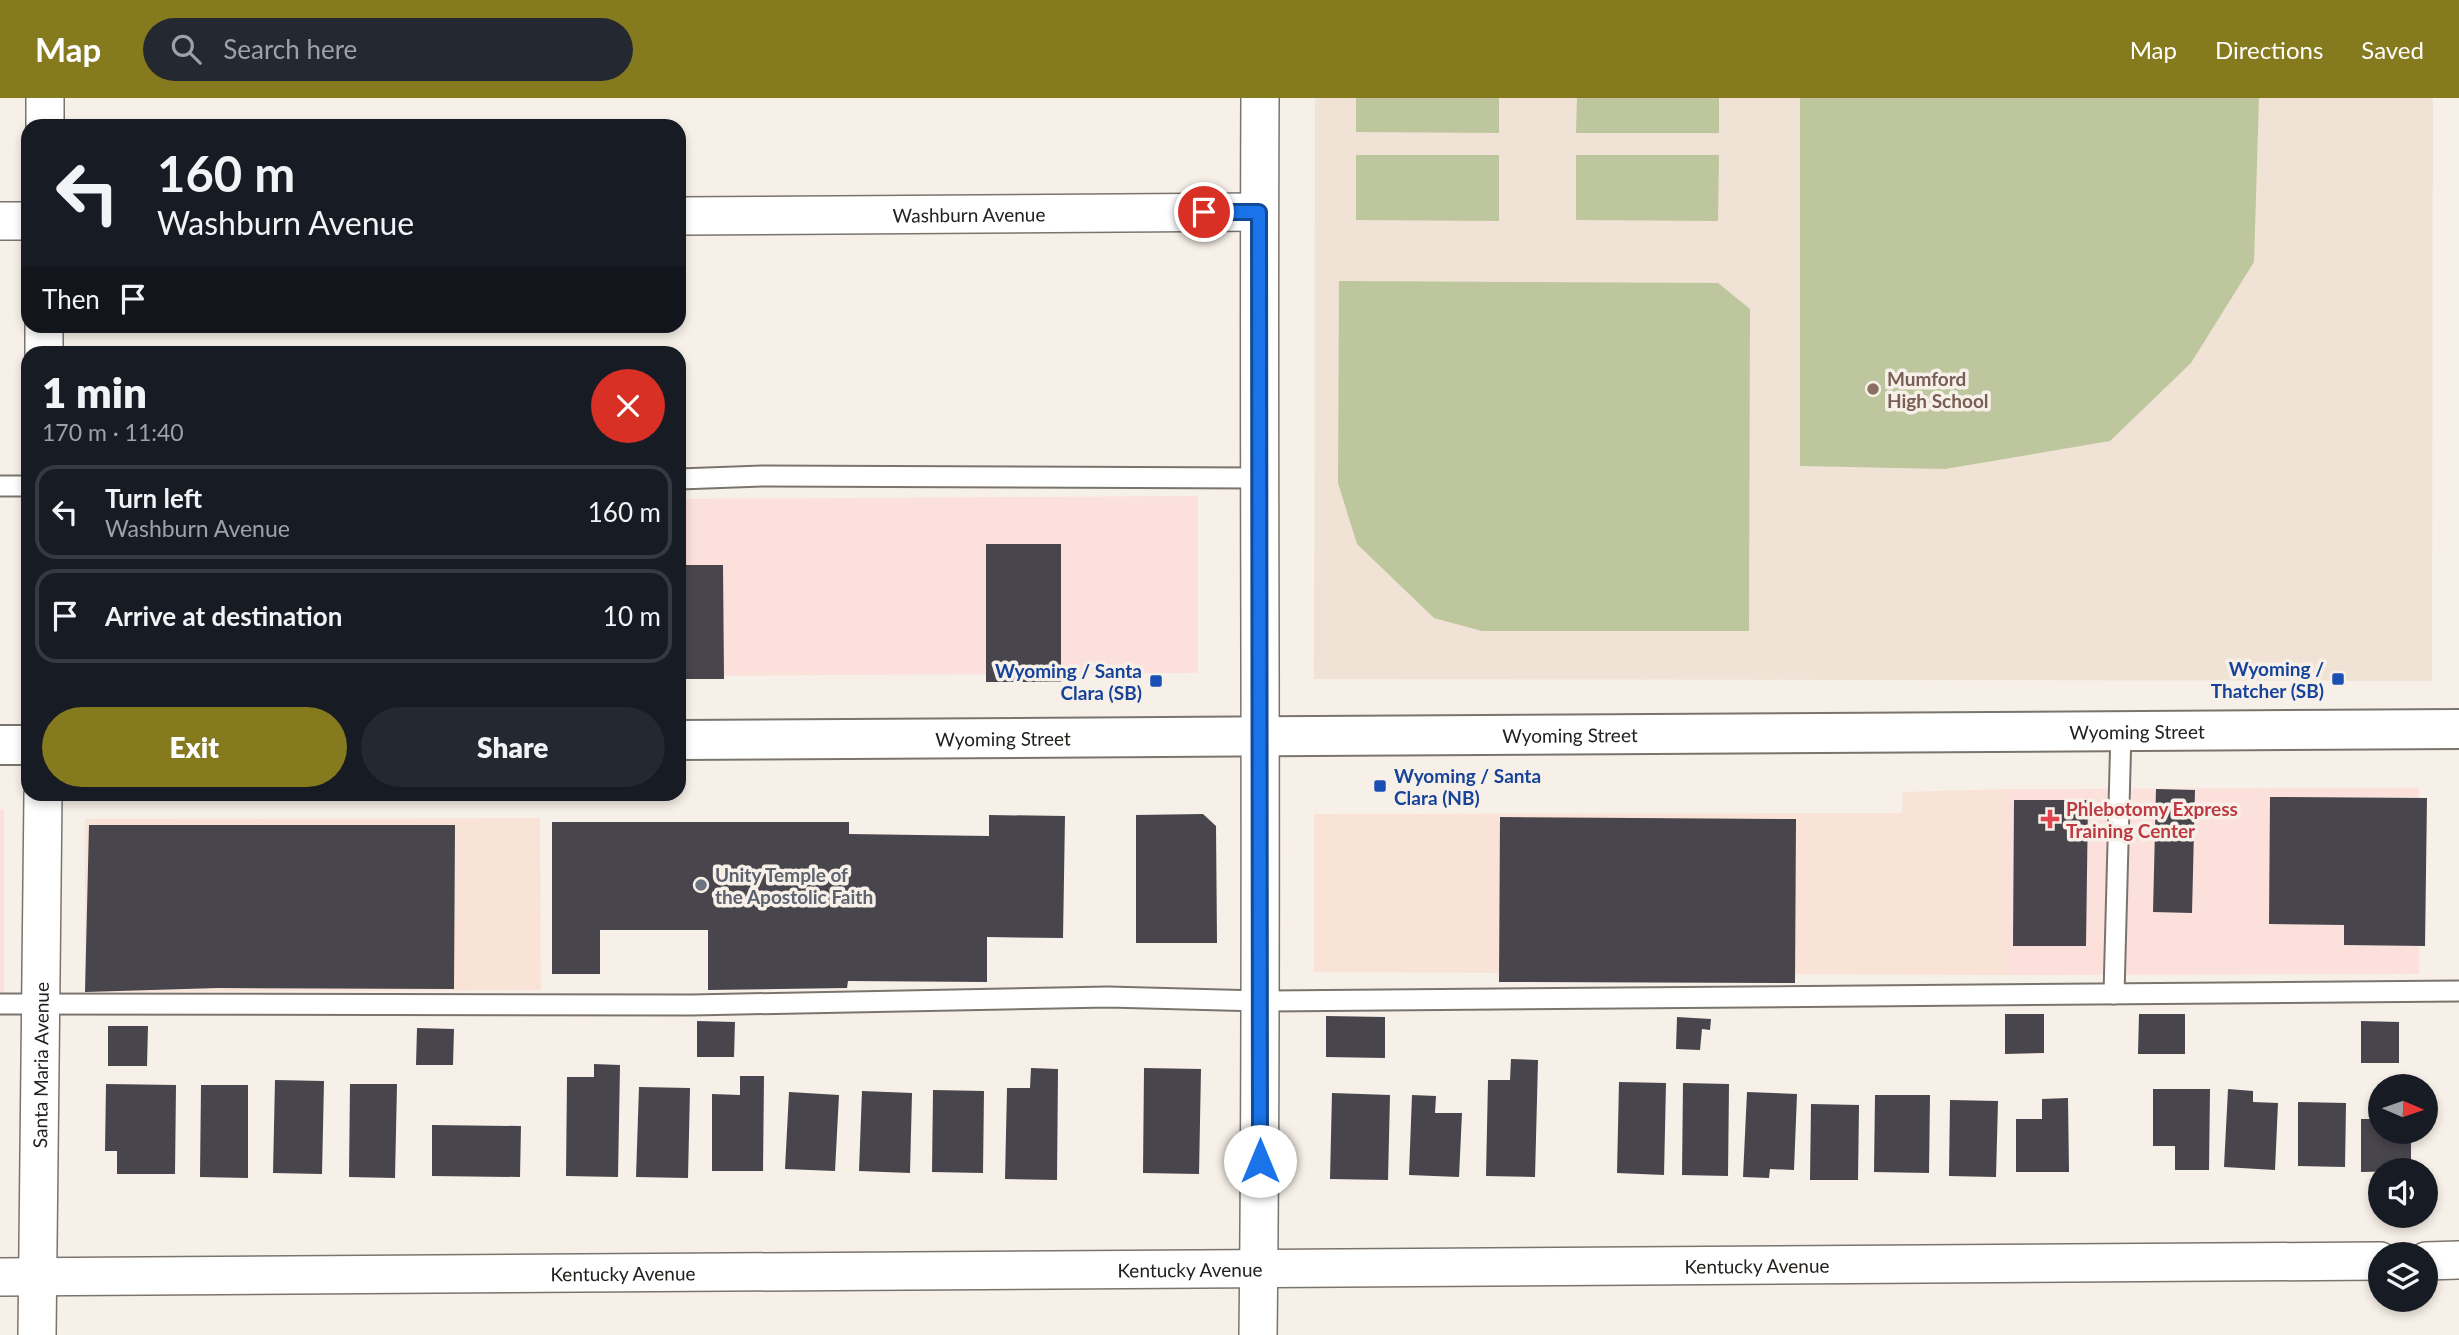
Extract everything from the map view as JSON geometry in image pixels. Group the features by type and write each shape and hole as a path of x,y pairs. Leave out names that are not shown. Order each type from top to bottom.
{"street":[{"path":"45,98 45,119"},
{"path":"1258,1335 1261,1001 1259,98"},
{"name":"Washburn Avenue","path":"686,216 1259,212"},
{"path":"0,221 21,221"},
{"name":"Wyoming Street","path":"686,740 2459,729"},
{"path":"0,745 21,745"},
{"name":"Santa Maria Avenue","path":"37,1335 43,801"},
{"path":"2438,1261 2459,1260"},
{"name":"Kentucky Avenue","path":"0,1277 2368,1261"}],"lane":[{"path":"686,479 762,476 1258,478"},
{"path":"0,486 21,486"},
{"path":"2114,994 2121,731"},
{"path":"0,1003 692,1005 1108,998 1261,1001 2459,991"}],"shaded area":[{"name":"Mumford High School","path":"1315,98 2433,98 2432,681 1314,679"},
{"path":"1198,496 1198,673 686,676 686,499"},
{"path":"2419,788 2419,974 2008,975 2008,789"},
{"path":"2008,789 2008,975 1314,972 1314,814 1902,813 1903,792"},
{"path":"0,809 4,809 4,993 0,993"},
{"path":"540,818 541,990 85,992 85,819"}],"green space":[{"path":"1356,98 1499,98 1499,133 1356,132"},
{"path":"1577,98 1719,98 1719,133 1576,133"},
{"path":"1800,98 2259,98 2254,262 2191,363 2110,441 1945,469 1800,466"},
{"path":"1356,155 1499,155 1499,221 1356,220"},
{"path":"1576,155 1719,155 1718,221 1576,220"},
{"path":"1339,281 1718,283 1750,309 1749,631 1482,631 1434,618 1357,544 1338,483"}],"building":[{"path":"986,544 1061,544 1061,682 986,682"},
{"path":"686,565 723,565 724,679 686,679"},
{"path":"2156,789 2195,790 2192,913 2153,912"},
{"path":"2270,797 2427,798 2425,946 2344,945 2344,925 2269,924"},
{"path":"2014,800 2088,800 2086,946 2013,946"},
{"path":"1203,814 1216,826 1217,943 1136,943 1136,815"},
{"path":"989,815 1065,816 1063,938 987,937 987,982 848,981 847,988 708,990 708,930 600,930 600,974 552,974 552,822 849,822 849,834 989,836"},
{"path":"1500,817 1796,819 1795,983 1499,982"},
{"path":"89,825 455,825 454,989 218,988 85,992"},
{"path":"2005,1014 2044,1014 2044,1053 2005,1054"},
{"path":"2139,1014 2185,1014 2185,1054 2138,1054"},
{"path":"1326,1016 1385,1017 1385,1058 1326,1057"},
{"path":"1677,1017 1711,1019 1710,1030 1702,1029 1700,1050 1676,1049"},
{"path":"697,1021 735,1022 734,1057 697,1057"},
{"path":"2361,1021 2399,1022 2399,1063 2361,1063"},
{"path":"108,1026 148,1026 147,1066 108,1066"},
{"path":"417,1028 454,1029 453,1065 416,1065"},
{"path":"1511,1059 1538,1060 1535,1177 1486,1176 1488,1080 1510,1080"},
{"path":"594,1064 620,1065 618,1177 566,1176 567,1077 594,1077"},
{"path":"1031,1068 1058,1069 1057,1180 1005,1179 1007,1088 1030,1088"},
{"path":"1144,1068 1201,1069 1199,1174 1143,1173"},
{"path":"740,1076 764,1076 763,1171 712,1171 712,1094 740,1095"},
{"path":"275,1080 324,1081 322,1174 273,1173"},
{"path":"1619,1082 1666,1083 1664,1175 1617,1173"},
{"path":"1683,1083 1729,1084 1728,1176 1682,1175"},
{"path":"106,1084 176,1085 175,1174 117,1174 117,1151 105,1151"},
{"path":"350,1084 397,1084 395,1178 349,1177"},
{"path":"201,1085 248,1085 248,1178 200,1177"},
{"path":"639,1087 690,1088 688,1178 636,1177"},
{"path":"2153,1089 2210,1089 2209,1170 2175,1170 2175,1146 2153,1146"},
{"path":"2228,1089 2253,1091 2253,1102 2278,1103 2275,1170 2224,1167"},
{"path":"933,1090 984,1091 983,1173 932,1172"},
{"path":"862,1091 912,1093 910,1173 859,1171"},
{"path":"789,1092 839,1095 835,1171 785,1169"},
{"path":"1747,1092 1797,1094 1794,1170 1770,1169 1769,1178 1743,1177"},
{"path":"1332,1093 1390,1095 1388,1180 1330,1179"},
{"path":"1412,1095 1436,1096 1435,1113 1462,1113 1459,1177 1409,1175"},
{"path":"1875,1095 1930,1095 1929,1173 1874,1172"},
{"path":"2068,1098 2069,1172 2016,1172 2016,1119 2042,1119 2042,1099"},
{"path":"1950,1100 1998,1101 1996,1177 1949,1176"},
{"path":"2298,1102 2346,1103 2345,1167 2298,1166"},
{"path":"1811,1104 1859,1105 1858,1180 1810,1180"},
{"path":"2361,1119 2368,1119 2368,1144 2411,1144 2411,1158 2368,1158 2368,1172 2361,1172"},
{"path":"432,1125 521,1126 520,1177 432,1176"}],"place":[{"name":"Mumford High School","path":"1873,389"},
{"name":"Wyoming / Thatcher (SB)","path":"2338,679"},
{"name":"Wyoming / Santa Clara (SB)","path":"1156,681"},
{"name":"Wyoming / Santa Clara (NB)","path":"1380,786"},
{"name":"Phlebotomy Express Training Center","path":"2050,819"},
{"name":"Unity Temple of the Apostolic Faith","path":"701,885"}],"route":[{"path":"1204,212 1259,212 1260,1161"}]}
